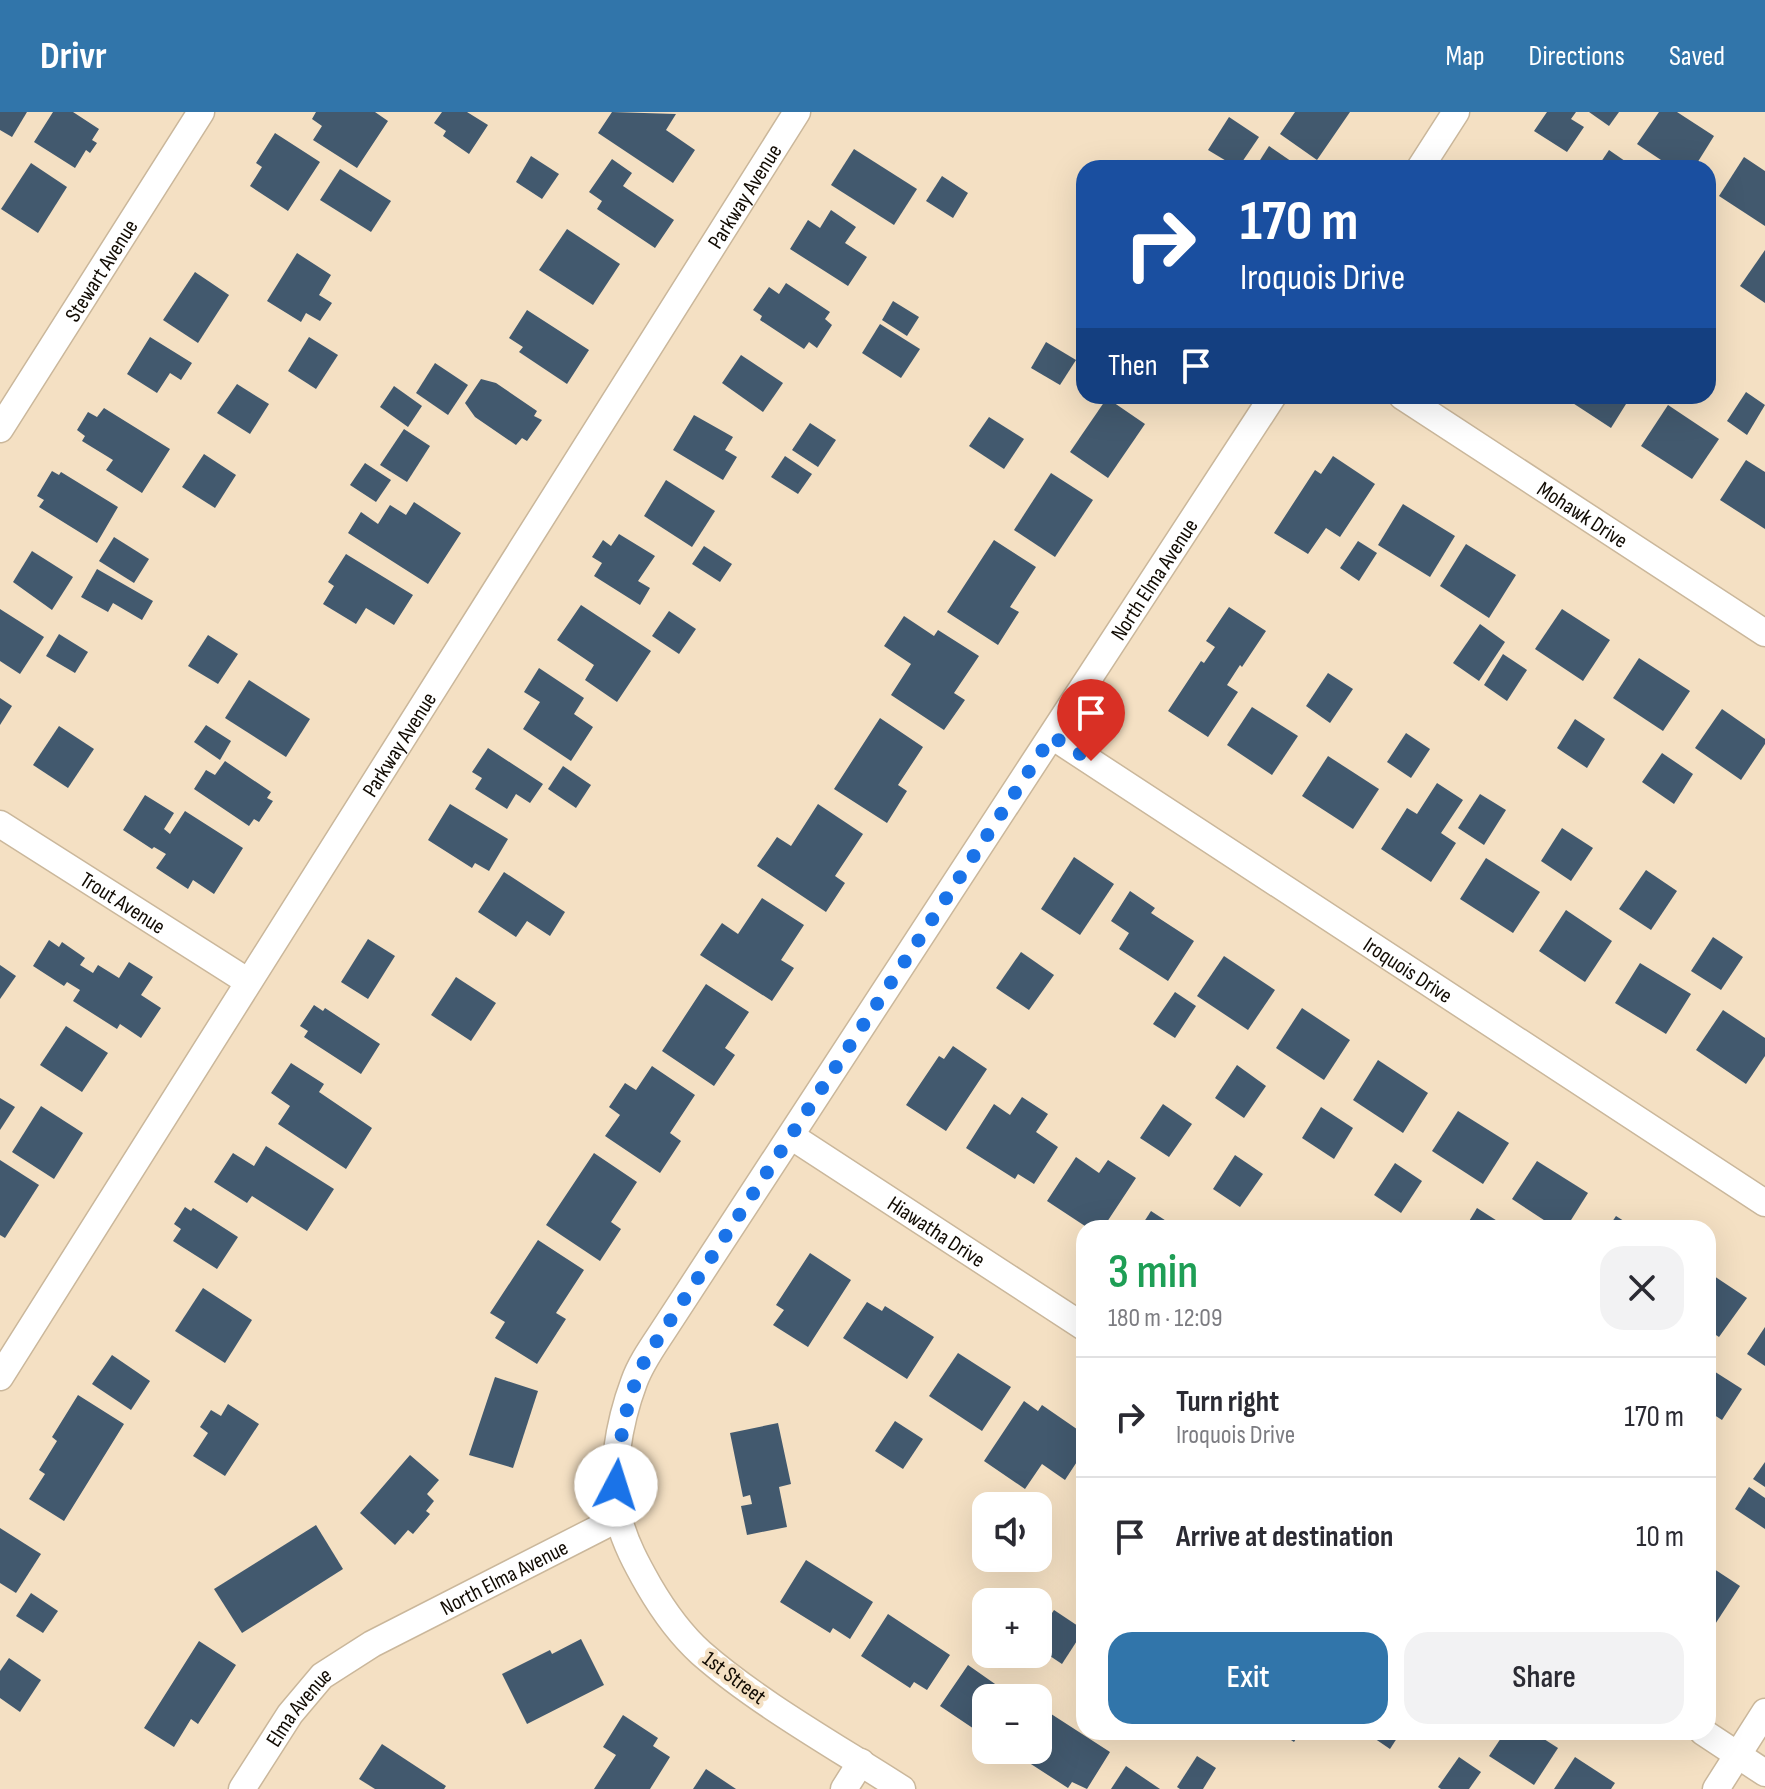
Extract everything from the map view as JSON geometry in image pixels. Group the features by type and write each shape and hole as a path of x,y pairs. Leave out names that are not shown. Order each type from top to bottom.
{"street":[{"name":"Stewart Avenue","path":"0,429 201,112"},
{"name":"Parkway Avenue","path":"0,1377 797,112"},
{"path":"1425,160 1456,112"},
{"name":"North Elma Avenue","path":"372,1644 619,1518 616,1485 619,1447 635,1379 661,1334 1268,404"},
{"name":"Mohawk Drive","path":"1414,404 1765,633"},
{"name":"Iroquois Drive","path":"1052,736 1765,1203"},
{"name":"Trout Avenue","path":"0,824 247,981"},
{"name":"Hiawatha Drive","path":"791,1136 1076,1322"},
{"name":"1st Street","path":"619,1518 630,1549 651,1590 674,1624 700,1652 743,1685 902,1789"},
{"name":"Elma Avenue","path":"242,1789 305,1694 322,1676 372,1644"},
{"path":"1716,1789 1765,1712"},
{"path":"1716,1740 1765,1773"},
{"path":"844,1789 861,1762"}],"building":[{"path":"0,112 27,112 12,137 0,130"},
{"path":"53,112 73,112 99,129 92,140 97,143 90,153 86,150 75,168 34,142"},
{"path":"316,112 375,112 388,121 357,168 313,140 322,126 312,119"},
{"path":"442,112 467,112 488,125 469,154 443,136 446,131 434,123"},
{"path":"612,112 676,114 666,130 695,150 673,183 598,133"},
{"path":"1295,112 1350,112 1317,160 1280,134"},
{"path":"1547,112 1576,112 1571,119 1584,127 1567,152 1534,131"},
{"path":"1589,112 1619,112 1609,126"},
{"path":"1659,112 1677,112 1714,136 1699,160 1661,160 1637,144"},
{"path":"1229,117 1259,137 1243,160 1225,160 1208,150"},
{"path":"275,133 320,162 288,211 250,186 262,167 256,163"},
{"path":"1269,146 1289,160 1260,160"},
{"path":"854,149 917,189 894,225 831,185"},
{"path":"1609,150 1623,160 1602,160"},
{"path":"531,156 559,174 542,199 516,182"},
{"path":"1744,157 1765,171 1765,226 1719,196"},
{"path":"612,159 632,173 623,186 674,220 655,248 597,209 602,201 589,192"},
{"path":"31,163 67,187 38,233 1,209"},
{"path":"340,169 391,201 371,232 320,200"},
{"path":"942,176 968,193 953,218 926,201"},
{"path":"831,210 856,227 845,243 867,257 848,286 790,249 808,220 820,228"},
{"path":"567,229 620,264 593,305 539,270"},
{"path":"1765,250 1765,303 1740,286"},
{"path":"297,253 331,275 319,295 332,303 320,321 306,313 301,322 267,301"},
{"path":"195,272 229,295 198,343 163,320"},
{"path":"786,283 830,312 825,319 832,325 817,348 809,342 804,349 760,320 762,316 753,310 769,287 779,294"},
{"path":"893,301 919,317 907,336 882,320"},
{"path":"527,310 589,350 567,384 519,352 523,347 509,338"},
{"path":"880,324 920,349 901,378 862,353"},
{"path":"150,337 192,363 181,380 170,373 157,393 127,374"},
{"path":"309,337 338,355 316,389 288,371"},
{"path":"1046,342 1076,360 1060,385 1031,368"},
{"path":"741,355 783,383 763,412 722,383"},
{"path":"435,363 468,385 448,415 416,393"},
{"path":"481,379 496,383 537,411 534,416 542,420 527,441 522,438 516,445 475,417 465,403"},
{"path":"237,384 269,404 250,434 217,413"},
{"path":"394,386 422,406 408,427 380,407"},
{"path":"1746,392 1765,405 1747,435 1727,421"},
{"path":"1103,404 1116,404 1145,424 1108,478 1070,452"},
{"path":"1574,404 1626,404 1611,428"},
{"path":"1668,405 1719,439 1692,479 1641,446"},
{"path":"104,408 170,449 142,493 106,470 113,460 82,441 85,436 77,430 88,412 97,417"},
{"path":"694,415 733,437 725,450 737,457 723,480 673,450"},
{"path":"989,417 1024,439 1004,469 969,446"},
{"path":"810,423 836,440 818,467 792,450"},
{"path":"404,429 430,446 407,482 380,465"},
{"path":"204,454 236,475 215,508 182,487"},
{"path":"785,456 812,474 798,494 771,477"},
{"path":"1333,456 1375,484 1340,537 1326,528 1308,554 1274,533 1315,470 1321,474"},
{"path":"1746,460 1765,472 1765,529 1720,500"},
{"path":"365,463 391,480 376,502 350,485"},
{"path":"52,471 59,475 61,472 118,507 97,543 39,507 44,500 37,496"},
{"path":"1051,473 1093,500 1055,557 1014,530"},
{"path":"666,480 715,511 692,547 644,516"},
{"path":"414,502 461,533 428,584 348,533 361,512 378,524 390,505 406,515"},
{"path":"1403,504 1455,536 1430,577 1378,545"},
{"path":"619,534 655,556 638,581 650,588 640,605 594,576 602,563 592,557 603,540 611,546"},
{"path":"114,537 149,559 134,583 99,561"},
{"path":"994,540 1036,567 1010,607 1019,612 998,645 947,612"},
{"path":"1358,541 1377,553 1359,581 1340,568"},
{"path":"1466,544 1516,575 1489,618 1440,586"},
{"path":"704,546 732,564 720,582 692,564"},
{"path":"32,551 73,577 52,610 13,582"},
{"path":"346,554 413,595 394,625 366,608 356,624 323,604 334,586 328,582"},
{"path":"97,569 153,601 142,620 113,603 108,612 81,597"},
{"path":"581,605 651,651 617,702 585,680 594,665 557,640"},
{"path":"1229,607 1266,631 1227,685 1238,692 1208,737 1168,711 1201,661 1204,663 1215,647 1206,641"},
{"path":"0,609 44,637 20,674 0,661"},
{"path":"1562,609 1610,640 1583,681 1535,649"},
{"path":"669,611 696,629 679,654 652,636"},
{"path":"904,616 934,636 938,630 979,656 954,693 965,700 944,730 891,695 911,664 884,646"},
{"path":"1480,624 1505,642 1479,681 1453,663"},
{"path":"59,634 88,652 75,673 46,656"},
{"path":"208,635 238,654 218,684 188,666"},
{"path":"1503,654 1527,670 1507,701 1484,685"},
{"path":"1639,658 1690,691 1663,731 1613,698"},
{"path":"539,668 584,698 574,714 593,727 571,761 523,729 540,702 524,692"},
{"path":"1328,673 1353,689 1330,723 1306,706"},
{"path":"249,680 310,719 286,757 225,718"},
{"path":"0,698 12,706 0,725"},
{"path":"1252,707 1298,736 1272,775 1227,745"},
{"path":"1722,709 1765,739 1765,744 1741,780 1695,748"},
{"path":"880,718 923,747 898,785 907,791 887,823 834,789"},
{"path":"1575,719 1605,739 1587,768 1557,748"},
{"path":"206,725 231,741 220,760 194,742"},
{"path":"59,726 94,749 68,788 33,765"},
{"path":"1406,733 1430,749 1411,778 1387,762"},
{"path":"488,748 543,784 530,803 516,794 507,809 475,789 482,778 472,772"},
{"path":"1662,753 1693,774 1674,804 1642,782"},
{"path":"1328,756 1379,789 1353,829 1302,796"},
{"path":"225,761 271,792 267,798 273,801 259,822 254,819 249,826 194,789 206,770 215,775"},
{"path":"563,766 591,785 576,808 548,789"},
{"path":"1437,783 1463,800 1441,833 1456,843 1431,882 1381,849 1407,808 1417,814"},
{"path":"1480,794 1506,810 1484,845 1458,828"},
{"path":"145,795 174,813 164,829 170,834 185,811 243,848 214,894 193,880 188,889 156,868 166,854 154,847 152,849 123,830"},
{"path":"450,804 508,839 489,871 475,863 472,868 428,840"},
{"path":"818,804 863,834 835,876 845,883 826,912 757,866 777,837 791,846"},
{"path":"1562,828 1593,848 1571,881 1541,861"},
{"path":"1074,857 1114,884 1080,935 1041,909"},
{"path":"1486,858 1540,892 1513,933 1460,899"},
{"path":"1646,870 1677,891 1651,930 1619,909"},
{"path":"504,872 565,912 550,936 527,921 516,937 478,912"},
{"path":"1130,891 1155,908 1151,913 1194,941 1168,981 1119,949 1129,933 1111,921"},
{"path":"762,898 804,925 781,960 794,968 772,1001 700,955 722,923 738,934"},
{"path":"1566,910 1612,941 1585,982 1539,951"},
{"path":"1713,937 1743,957 1721,990 1691,971"},
{"path":"368,939 395,956 368,999 341,982"},
{"path":"49,940 59,947 62,942 85,958 80,965 93,973 98,965 119,978 129,962 153,977 141,995 161,1008 141,1038 120,1024 117,1029 73,1001 80,990 67,982 64,986 33,966"},
{"path":"1021,952 1054,975 1029,1010 996,988"},
{"path":"1224,956 1275,990 1248,1030 1197,996"},
{"path":"1640,963 1691,994 1666,1034 1615,1003"},
{"path":"0,965 16,976 0,999"},
{"path":"456,977 496,1003 471,1041 431,1015"},
{"path":"706,984 749,1012 725,1048 735,1055 714,1086 662,1051"},
{"path":"1175,992 1196,1006 1175,1038 1153,1024"},
{"path":"314,1005 323,1011 325,1008 380,1044 361,1074 304,1037 308,1031 300,1026"},
{"path":"1302,1008 1350,1040 1324,1080 1276,1048"},
{"path":"1723,1010 1765,1038 1765,1056 1746,1084 1696,1050"},
{"path":"66,1026 108,1053 82,1092 40,1065"},
{"path":"953,1046 987,1069 946,1131 906,1105 939,1056 944,1059"},
{"path":"1378,1060 1428,1093 1403,1133 1353,1100"},
{"path":"291,1063 324,1084 319,1092 372,1128 346,1169 278,1124 290,1106 271,1093"},
{"path":"1237,1065 1266,1086 1244,1118 1215,1098"},
{"path":"652,1066 695,1095 670,1133 681,1141 660,1173 605,1136 620,1115 609,1107 625,1083 636,1090"},
{"path":"1022,1097 1048,1114 1036,1132 1058,1147 1034,1184 1018,1174 1015,1179 966,1148 994,1104 1010,1115"},
{"path":"0,1098 15,1107 0,1130"},
{"path":"1163,1104 1192,1124 1169,1157 1140,1138"},
{"path":"41,1106 83,1133 54,1179 12,1152"},
{"path":"1321,1107 1353,1128 1334,1159 1302,1138"},
{"path":"1458,1111 1509,1143 1483,1184 1432,1151"},
{"path":"266,1146 334,1189 307,1231 252,1196 247,1203 214,1182 233,1153 254,1166"},
{"path":"594,1153 637,1182 611,1222 621,1229 600,1261 546,1225"},
{"path":"1235,1155 1263,1174 1240,1207 1213,1189"},
{"path":"1076,1157 1099,1173 1108,1160 1136,1178 1108,1220 1076,1220 1047,1201"},
{"path":"0,1160 39,1185 5,1238 0,1235"},
{"path":"1537,1161 1588,1193 1571,1220 1544,1220 1512,1199"},
{"path":"1395,1163 1422,1181 1401,1213 1374,1195"},
{"path":"185,1207 191,1211 193,1208 238,1237 217,1269 173,1241 181,1229 174,1224"},
{"path":"1477,1208 1496,1220 1470,1220"},
{"path":"1151,1211 1165,1220 1145,1220"},
{"path":"538,1240 584,1270 556,1313 566,1319 537,1364 495,1338 505,1322 490,1313"},
{"path":"810,1253 851,1280 808,1347 773,1325 784,1310 776,1305"},
{"path":"1716,1277 1747,1298 1719,1337 1716,1335"},
{"path":"203,1288 252,1320 225,1363 175,1331"},
{"path":"867,1302 882,1311 885,1306 934,1337 907,1379 843,1338"},
{"path":"1765,1327 1765,1366 1747,1354"},
{"path":"958,1353 1011,1387 982,1431 929,1396"},
{"path":"112,1355 150,1381 131,1410 92,1384"},
{"path":"1716,1372 1742,1389 1722,1420 1716,1416"},
{"path":"495,1377 538,1391 513,1468 469,1455"},
{"path":"78,1395 124,1424 64,1521 29,1499 45,1474 39,1470 57,1441 52,1437"},
{"path":"1024,1401 1038,1411 1042,1405 1076,1428 1076,1463 1065,1480 1042,1464 1025,1489 984,1461"},
{"path":"228,1404 259,1424 225,1476 193,1456 208,1433 200,1427 211,1410 221,1416"},
{"path":"895,1421 923,1439 903,1469 875,1451"},
{"path":"778,1423 791,1484 779,1487 787,1527 747,1535 741,1506 752,1504 750,1495 743,1497 730,1433"},
{"path":"410,1455 439,1480 427,1494 434,1501 426,1511 430,1514 413,1534 408,1530 395,1545 360,1513"},
{"path":"1765,1462 1765,1487 1753,1479"},
{"path":"1749,1487 1765,1498 1765,1529 1735,1509"},
{"path":"316,1525 343,1569 242,1633 214,1589"},
{"path":"0,1528 41,1554 16,1593 0,1583"},
{"path":"806,1560 873,1602 850,1639 833,1628 830,1633 780,1602"},
{"path":"1716,1570 1740,1586 1716,1623"},
{"path":"31,1593 58,1611 43,1633 16,1616"},
{"path":"1054,1610 1076,1625 1076,1642 1062,1664 1052,1657"},
{"path":"888,1614 950,1655 927,1690 914,1682 910,1688 861,1656"},
{"path":"581,1639 604,1685 527,1724 502,1674 550,1650 552,1654"},
{"path":"199,1641 236,1665 198,1724 191,1719 174,1747 144,1728"},
{"path":"9,1658 41,1680 20,1712 0,1698 0,1671"},
{"path":"968,1665 995,1684 972,1684 972,1728 940,1706"},
{"path":"623,1715 658,1738 653,1746 670,1757 650,1789 594,1789 616,1755 603,1747"},
{"path":"1052,1715 1076,1730 1076,1740 1091,1740 1110,1752 1087,1789 1072,1782 1068,1788 1031,1764 1052,1764"},
{"path":"1377,1740 1396,1740 1390,1749"},
{"path":"1500,1740 1546,1740 1558,1748 1534,1785 1489,1756"},
{"path":"382,1744 446,1786 444,1789 375,1789 359,1779"},
{"path":"1197,1756 1216,1768 1203,1789 1180,1789 1177,1787"},
{"path":"1459,1757 1481,1772 1469,1789 1441,1789 1438,1787"},
{"path":"1575,1757 1615,1783 1611,1789 1554,1789"},
{"path":"1126,1766 1160,1789 1111,1789"},
{"path":"706,1769 736,1789 693,1789"}],"route":[{"path":"616,1485 619,1447 629,1397 647,1356 1052,736 1091,761"}]}
